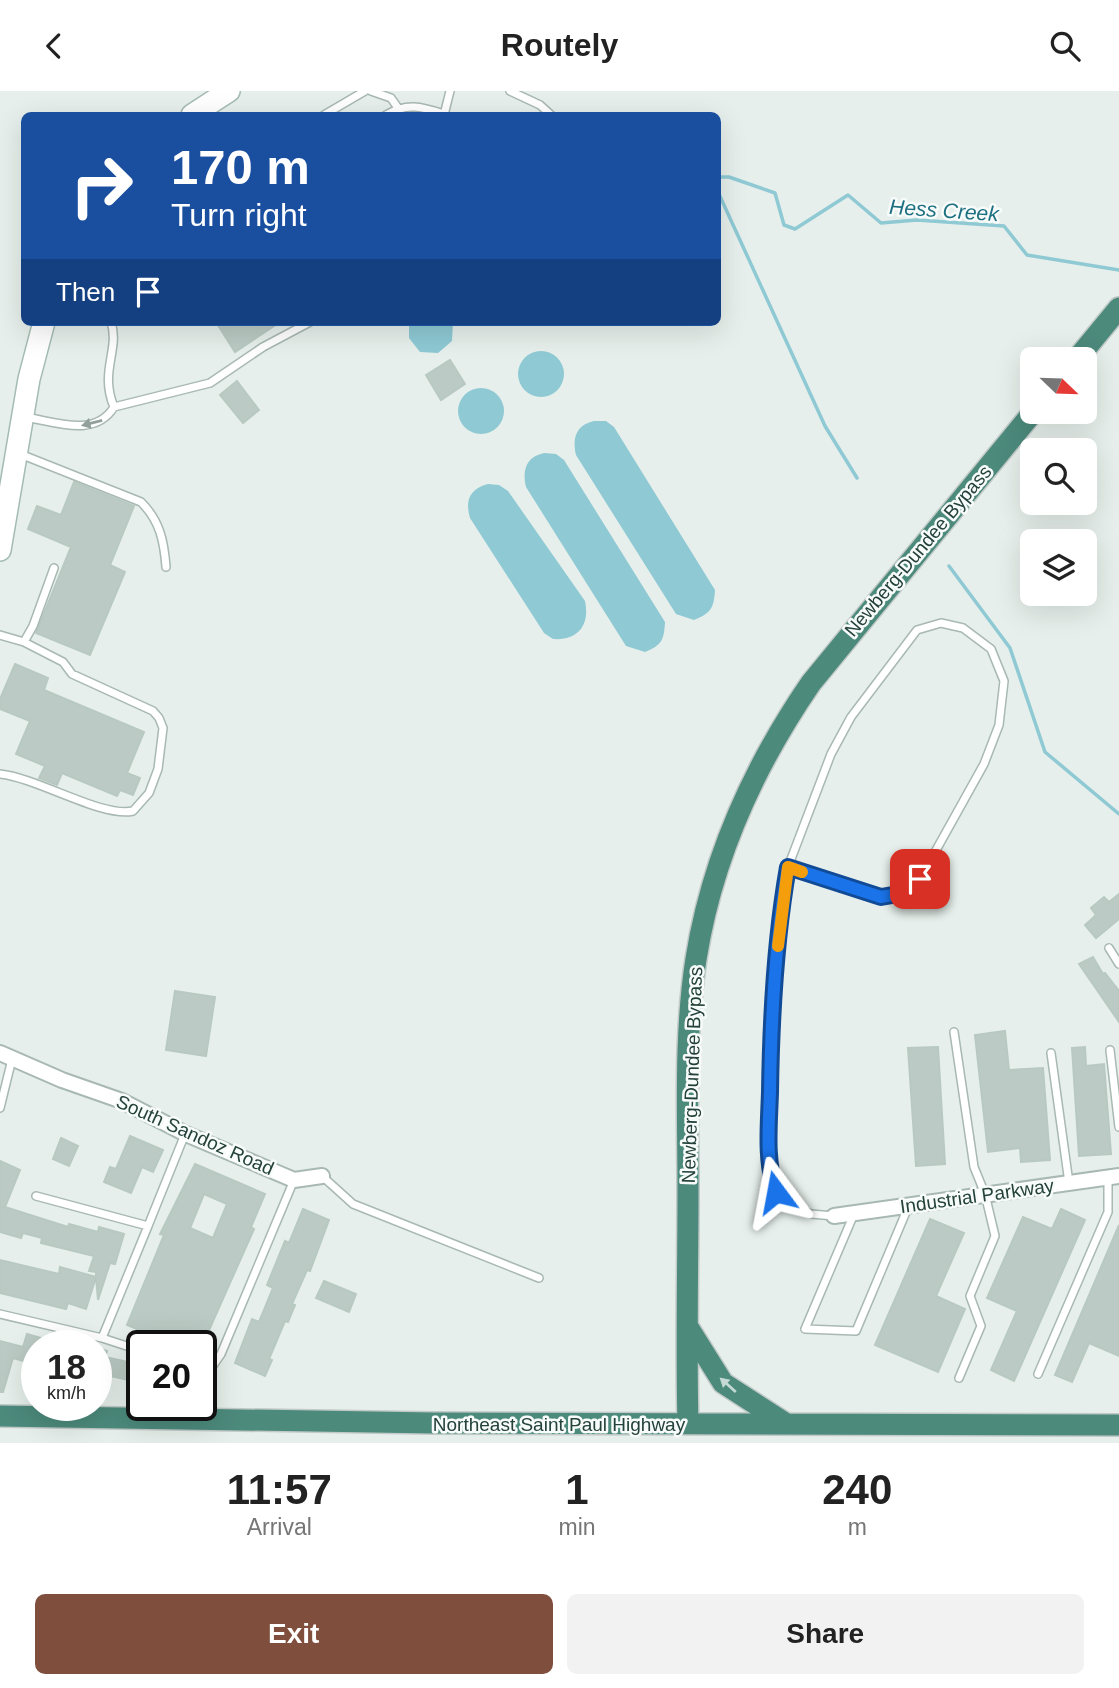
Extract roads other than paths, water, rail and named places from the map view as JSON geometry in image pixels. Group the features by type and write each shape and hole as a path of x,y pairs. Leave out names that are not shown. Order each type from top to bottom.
{"highway":[{"path":"1087,347 1119,308"},
{"name":"Newberg-Dundee Bypass","path":"688,1424 688,1075 693,992 701,935 732,827 774,740 811,683 1023,424"},
{"path":"688,1327 723,1383 785,1423"},
{"name":"Northeast Saint Paul Highway","path":"0,1416 688,1424 1119,1425"}],"main road":[{"path":"197,112 229,91"},
{"path":"0,550 22,417 43,326"}],"street":[{"name":"South Sandoz Road","path":"6,1056 122,1101 186,1134 294,1180 323,1176"},
{"name":"Industrial Parkway","path":"834,1216 1114,1177"}],"lane":[{"path":"329,112 365,91"},
{"path":"371,91 391,98 398,108"},
{"path":"445,112 450,91"},
{"path":"510,91 540,105 548,112"},
{"path":"391,112 398,108 421,106 436,112"},
{"path":"112,326 114,331 106,381 114,407"},
{"path":"22,417 78,426 94,425 108,416 114,407 210,383 263,347 302,326"},
{"path":"16,453 141,502 155,516 164,542 166,567"},
{"path":"24,642 33,627 54,568"},
{"path":"788,867 881,897 904,893 920,879 984,764 999,725 1004,681 991,649 963,628 941,623 917,630 851,717 838,742 788,867 780,910 770,1065 768,1169 776,1192 790,1206 811,1214 834,1216"},
{"path":"0,635 24,642 63,662 72,674 153,711 163,728 158,769 149,793 141,806 122,813 27,779 0,774"},
{"path":"1109,948 1119,964"},
{"path":"954,1032 974,1167 985,1194 995,1236 970,1296 981,1326 959,1378"},
{"path":"1110,1050 1119,1127"},
{"path":"1051,1053 1069,1183"},
{"path":"0,1108 6,1056"},
{"path":"105,1330 186,1134"},
{"name":"South Sandoz Road","path":"323,1176 353,1204 538,1278"},
{"path":"1038,1374 1108,1212 1114,1177"},
{"path":"217,1360 294,1180"},
{"path":"36,1196 148,1226"},
{"path":"854,1213 805,1329 856,1331 909,1205"},
{"path":"0,1314 68,1330"}],"water":[{"path":"409,326 453,326 452,341 438,353 420,352 409,338"},
{"path":"541,351 557,358 564,374 557,390 541,397 525,390 518,374 525,358"},
{"path":"481,388 490,389 497,395 503,402 503,420 497,427 490,433 481,434 472,433 465,427 459,420 458,411 459,402 465,395 472,389"},
{"path":"594,421 606,421 614,427 715,590 710,609 700,617 694,620 676,614 576,455 575,438 579,429"},
{"path":"544,453 556,454 564,460 665,622 661,641 651,649 645,652 626,646 526,487 525,470 529,461"},
{"path":"488,484 499,485 508,491 585,601 586,617 576,634 553,639 544,633 470,518 470,497 476,489"}],"waterway":[{"name":"Hess Creek","path":"721,177 729,177 775,193 784,225 795,229 848,195 881,223 917,220 1004,226 1027,255 1119,270"},
{"path":"721,199 825,426 857,478"},
{"path":"949,566 1010,648 1045,752 1119,814"}]}
